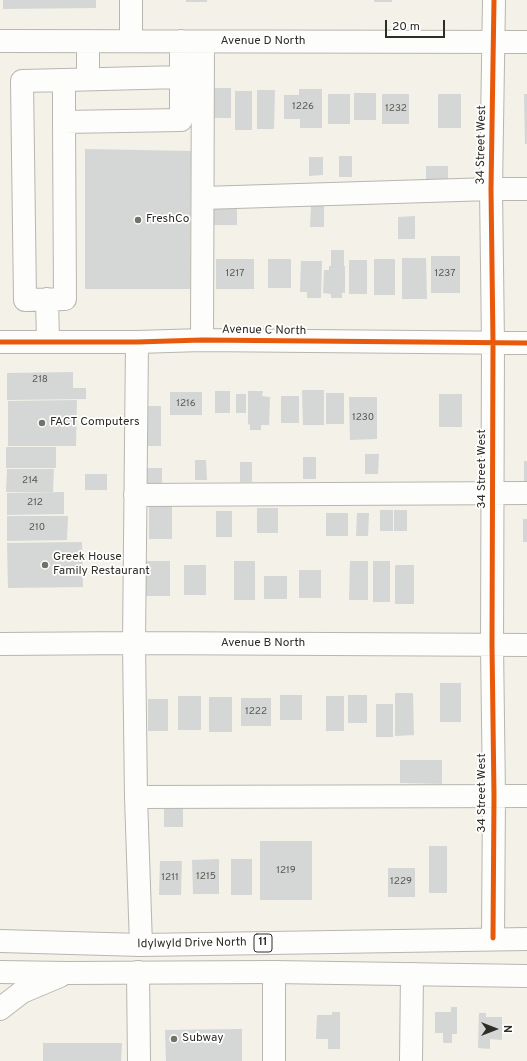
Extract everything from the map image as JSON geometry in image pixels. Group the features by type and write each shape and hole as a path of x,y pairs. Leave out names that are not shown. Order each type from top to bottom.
{"street":[{"path":"131,41 132,0"},
{"name":"34 Street West","path":"493,938 493,343 491,189 494,0"},
{"name":"Avenue D North","path":"0,41 527,42"},
{"path":"88,41 88,79"},
{"path":"64,122 181,120 181,42"},
{"path":"202,340 203,42"},
{"path":"56,299 25,300 22,81 180,77"},
{"path":"48,342 56,299 64,122 64,80"},
{"path":"203,198 527,189"},
{"name":"Avenue C North","path":"0,342 137,342 202,340 527,343"},
{"path":"137,342 134,643 136,797 141,945"},
{"path":"135,495 527,493"},
{"name":"Avenue B North","path":"0,644 134,643 527,645"},
{"path":"136,797 527,796"},
{"name":"Idylwyld Drive North","path":"0,942 141,945 493,938 527,939"},
{"path":"0,972 274,972 527,976"},
{"path":"138,972 139,1061"},
{"path":"274,972 274,1061"},
{"path":"0,1009 22,992 67,973"},
{"path":"411,1061 412,974"}],"building":[{"path":"3,0 96,0 96,8 3,9"},
{"path":"186,0 207,0 207,2 186,2"},
{"path":"374,0 392,0 392,2 374,2"},
{"path":"214,88 231,88 231,118 214,118"},
{"path":"299,89 322,89 322,128 300,128 300,119 284,119 284,95 299,95"},
{"path":"257,90 275,90 274,129 257,129"},
{"path":"235,91 252,91 252,130 235,130"},
{"path":"354,93 376,93 376,120 354,120"},
{"path":"328,94 350,94 350,124 328,124"},
{"path":"382,94 409,94 409,124 382,124"},
{"path":"438,94 461,94 461,128 438,128"},
{"path":"524,94 527,94 527,144 525,144"},
{"name":"FreshCo","path":"85,149 191,151 190,289 85,289"},
{"path":"339,156 352,156 352,177 339,177"},
{"path":"309,157 323,157 323,175 309,176"},
{"path":"426,166 448,166 448,185 426,185"},
{"path":"211,200 237,200 237,225 211,225"},
{"path":"311,205 324,205 324,227 310,227"},
{"path":"415,216 415,239 398,239 398,217"},
{"path":"331,250 344,250 345,293 342,293 342,298 331,298 331,294 323,293 324,270 329,270 329,266 331,266"},
{"path":"431,256 460,256 460,293 431,293"},
{"path":"402,258 426,258 427,299 402,299"},
{"path":"216,259 254,259 254,289 216,289"},
{"path":"268,259 291,259 291,288 268,288"},
{"path":"374,259 395,259 395,295 374,295"},
{"path":"349,260 367,260 367,294 349,294"},
{"path":"301,261 322,261 321,298 307,298 307,292 300,292"},
{"path":"73,372 73,388 86,388 86,399 7,400 7,373"},
{"path":"302,390 324,390 324,425 303,425"},
{"path":"215,391 230,391 230,413 215,413"},
{"path":"248,391 263,391 262,396 270,397 269,425 261,425 261,430 250,430 250,425 248,424"},
{"path":"170,392 202,392 202,415 170,415"},
{"path":"326,393 344,393 344,424 326,424"},
{"path":"236,394 246,394 246,413 236,413"},
{"path":"439,394 462,394 462,427 439,427"},
{"path":"281,396 299,396 299,423 281,423"},
{"path":"349,397 377,397 377,439 350,440"},
{"name":"FACT Computers","path":"77,400 76,446 8,446 8,401"},
{"path":"142,406 161,406 161,446 142,446"},
{"path":"6,447 56,447 56,468 6,468"},
{"path":"365,454 379,454 378,474 365,474"},
{"path":"303,457 316,457 316,479 303,479"},
{"path":"195,460 206,460 207,480 195,480"},
{"path":"524,461 527,461 527,485 524,485"},
{"path":"240,462 252,462 252,482 240,482"},
{"path":"147,468 162,468 162,489 147,489"},
{"path":"7,469 54,469 53,492 6,492"},
{"path":"85,474 107,474 107,490 85,490"},
{"path":"64,492 64,514 7,515 7,493"},
{"path":"149,501 172,501 172,539 149,539"},
{"path":"257,508 278,508 278,533 257,533"},
{"path":"380,510 393,510 393,531 380,531"},
{"path":"394,510 407,510 407,531 394,531"},
{"path":"216,511 232,511 232,537 216,537"},
{"path":"326,513 348,513 348,536 326,536"},
{"path":"357,513 369,513 368,536 356,536"},
{"path":"7,516 68,516 67,540 7,541"},
{"path":"523,519 527,519 527,542 523,542"},
{"name":"Greek House Family Restaurant","path":"82,542 83,587 8,588 7,543"},
{"path":"146,561 170,561 170,596 146,596"},
{"path":"234,561 255,561 255,600 234,600"},
{"path":"350,561 368,561 368,600 349,600"},
{"path":"373,561 390,561 390,602 373,602"},
{"path":"184,565 206,565 206,595 184,595"},
{"path":"395,565 414,565 414,604 395,604"},
{"path":"299,570 321,570 321,598 299,598"},
{"path":"264,576 287,576 287,599 264,599"},
{"path":"440,683 461,683 461,722 440,722"},
{"path":"395,693 413,693 414,735 395,736"},
{"path":"280,695 302,695 302,720 280,720"},
{"path":"348,695 367,695 367,723 348,723"},
{"path":"178,696 201,696 201,730 178,730"},
{"path":"326,696 344,696 344,731 326,731"},
{"path":"209,697 232,697 232,732 209,732"},
{"path":"241,698 271,698 271,726 241,726"},
{"path":"148,699 168,699 168,731 148,731"},
{"path":"376,704 393,704 393,737 376,737"},
{"path":"400,760 442,760 442,784 400,783"},
{"path":"164,807 183,807 183,827 164,827"},
{"path":"260,841 312,841 312,900 260,900"},
{"path":"429,846 447,846 447,893 429,893"},
{"path":"219,859 219,894 193,894 192,860"},
{"path":"231,859 252,859 252,895 231,895"},
{"path":"160,861 182,861 181,895 159,895"},
{"path":"388,868 415,868 415,897 388,897"},
{"path":"451,1007 457,1007 457,1034 452,1034 452,1043 443,1043 443,1033 435,1033 435,1012 451,1012"},
{"path":"332,1012 340,1012 340,1049 328,1049 328,1039 316,1039 317,1015 332,1015"},
{"path":"479,1013 486,1013 486,1017 502,1017 502,1040 490,1039 490,1049 478,1048"},
{"path":"242,1029 242,1061 166,1061 165,1030"},
{"path":"43,1043 122,1043 121,1061 43,1061"}],"cycle path":[{"path":"493,938 493,343 491,189 494,0"},
{"path":"0,342 137,342 202,340 527,343"}],"place":[{"name":"FreshCo","path":"138,220"},
{"name":"FACT Computers","path":"42,423"},
{"name":"Greek House Family Restaurant","path":"45,565"},
{"name":"Subway","path":"174,1039"}]}
